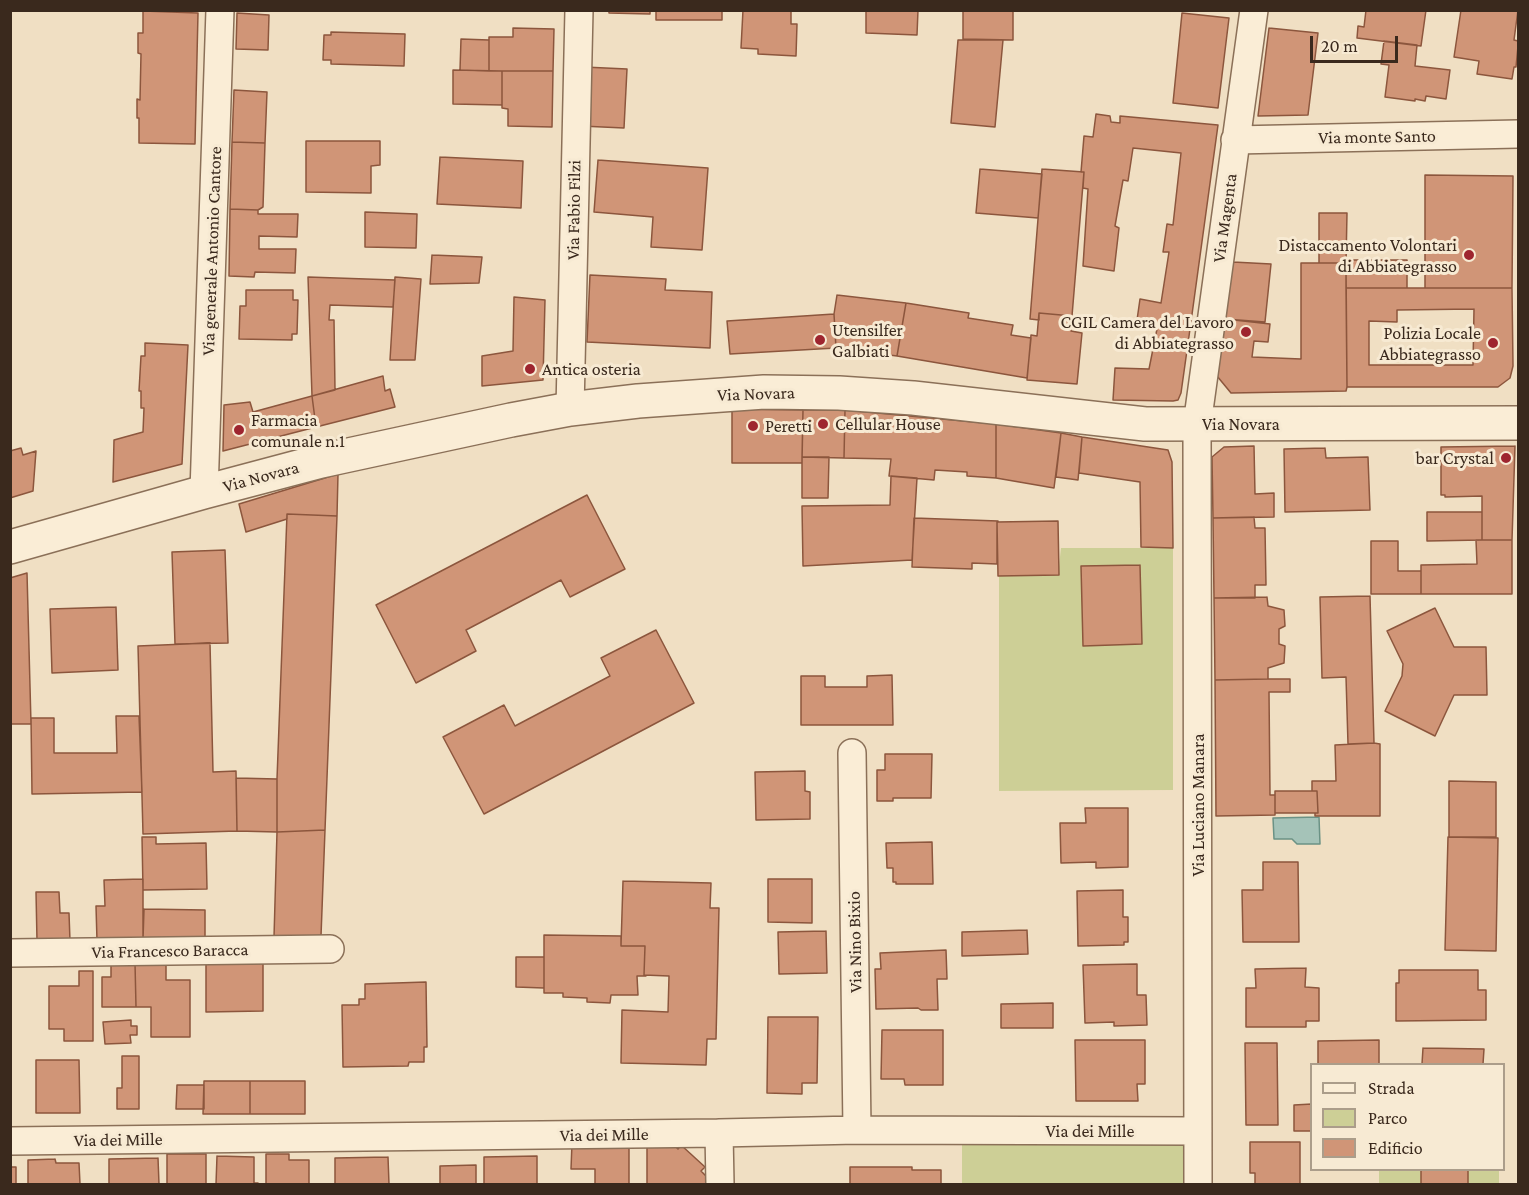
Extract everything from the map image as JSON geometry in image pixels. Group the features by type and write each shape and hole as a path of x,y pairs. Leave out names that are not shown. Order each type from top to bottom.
{"street":[{"name":"Via generale Antonio Cantore","path":"204,492 220,10"},
{"name":"Via Fabio Filzi","path":"570,409 579,10"},
{"name":"Via Magenta","path":"1197,425 1254,10"},
{"name":"Via monte Santo","path":"1236,140 1518,135"},
{"name":"Via Novara","path":"10,547 321,461 511,420 638,400 765,392 839,393 913,398 1144,424 1518,423"},
{"name":"Via Luciano Manara","path":"1197,425 1198,1185"},
{"name":"Via Nino Bixio","path":"852,753 857,1130"},
{"name":"Via Francesco Baracca","path":"10,953 330,949"},
{"name":"Via dei Mille","path":"10,1141 857,1130 1198,1131"},
{"path":"719,1133 720,1185"}],"green space":[{"path":"1061,548 1173,548 1173,790 999,791 999,576 1058,575"},
{"path":"1184,1137 1184,1184 962,1184 962,1138"},
{"path":"1379,1171 1499,1171 1499,1184 1379,1184"}],"water":[{"path":"1319,817 1320,844 1297,844 1292,839 1274,839 1273,818"}],"building":[{"path":"609,10 650,10 650,14 609,13"},
{"path":"656,10 722,10 722,20 656,20"},
{"path":"743,10 791,10 791,24 797,24 796,56 758,54 758,49 741,48"},
{"path":"866,10 918,10 917,35 866,33"},
{"path":"963,10 1013,10 1013,40 963,39"},
{"path":"1366,10 1426,10 1421,46 1357,38 1358,26 1364,27"},
{"path":"1461,10 1518,10 1514,40 1518,41 1518,46 1512,79 1477,74 1479,61 1454,57"},
{"path":"143,11 198,13 195,144 139,143 137,99 140,100 141,54 138,53 138,33 143,33"},
{"path":"237,13 269,15 268,50 236,49"},
{"path":"1182,13 1229,18 1218,108 1173,103"},
{"path":"513,28 554,29 553,71 489,71 489,37 513,37"},
{"path":"1269,28 1318,33 1308,115 1258,116"},
{"path":"331,32 405,34 404,66 331,64 331,60 323,60 324,35 331,35"},
{"path":"461,39 489,40 489,71 460,70"},
{"path":"958,40 1003,40 995,127 951,123"},
{"path":"1384,41 1417,45 1415,66 1450,70 1446,99 1426,96 1425,101 1415,99 1415,101 1385,97 1389,65 1381,64"},
{"path":"584,67 627,69 624,128 581,126"},
{"path":"453,70 502,71 502,105 453,104"},
{"path":"502,71 553,71 552,127 508,126 508,109 502,108"},
{"path":"234,90 267,92 265,143 232,142"},
{"path":"1096,114 1110,116 1111,122 1120,123 1120,116 1218,125 1190,329 1137,320 1140,299 1161,303 1169,252 1163,252 1167,224 1173,225 1181,153 1133,148 1128,181 1123,180 1115,226 1119,228 1114,271 1083,266 1088,189 1083,188 1084,172 1081,172 1084,136 1093,137"},
{"path":"306,141 380,141 380,165 371,166 371,193 306,192"},
{"path":"232,142 265,143 263,207 258,210 230,209"},
{"path":"440,157 523,161 521,208 437,204"},
{"path":"598,160 708,168 702,250 651,247 653,217 594,212"},
{"path":"980,169 1042,174 1038,218 976,213"},
{"path":"1042,169 1084,172 1072,316 1039,313 1039,320 1030,319"},
{"name":"Distaccamento Volontari di Abbiategrasso","path":"1425,175 1513,176 1512,288 1425,288"},
{"path":"230,209 258,210 258,214 298,214 297,237 259,236 259,249 296,249 295,273 255,272 254,277 229,276"},
{"path":"365,212 417,214 416,248 365,247"},
{"path":"1319,213 1347,213 1346,263 1319,263"},
{"path":"432,255 482,257 479,283 430,284"},
{"path":"1346,260 1407,260 1407,288 1346,288"},
{"path":"1233,262 1271,264 1265,322 1225,319"},
{"name":"CGIL Camera del Lavoro di Abbiategrasso","path":"1301,263 1346,263 1346,391 1231,393 1217,376 1225,319 1270,324 1268,342 1254,341 1252,357 1301,359"},
{"path":"590,275 666,279 665,290 712,292 710,348 587,342"},
{"path":"308,277 395,280 393,307 330,305 329,320 334,320 335,390 312,396"},
{"path":"395,277 421,279 415,360 390,360"},
{"name":"Polizia Locale Abbiategrasso","path":"1346,288 1512,288 1513,366 1510,378 1498,387 1347,387","holes":["1474,309 1473,365 1369,365 1369,321 1397,322 1397,310"]},
{"path":"246,290 293,290 293,300 298,300 297,334 292,334 292,340 239,339 240,306 246,306"},
{"path":"837,295 906,303 897,356 836,348 834,314"},
{"path":"514,297 545,300 543,380 482,386 482,356 513,351"},
{"path":"906,303 969,313 968,318 1013,325 1011,335 1031,338 1027,378 897,356"},
{"path":"1039,313 1072,316 1071,331 1082,333 1077,384 1027,380 1031,335 1037,336"},
{"path":"834,314 836,348 730,354 727,321"},
{"path":"1158,324 1190,329 1178,400 1113,400 1115,368 1149,369"},
{"path":"145,343 188,345 182,464 113,482 114,440 143,432 144,408 141,408 141,391 139,391 141,356 145,356"},
{"path":"383,376 385,391 390,389 395,407 316,427 312,396"},
{"path":"312,396 316,427 223,451 224,405 250,402 253,412"},
{"path":"732,409 803,410 802,463 732,463"},
{"path":"803,410 845,410 844,458 802,457"},
{"path":"845,410 996,424 996,478 967,476 967,472 935,470 934,480 889,476 891,459 842,458 844,458"},
{"path":"996,424 1061,433 1054,488 996,478"},
{"path":"1061,433 1082,437 1078,480 1056,477"},
{"path":"1082,437 1168,450 1172,462 1173,548 1141,547 1140,482 1079,473"},
{"path":"1254,446 1255,494 1274,493 1274,517 1213,518 1212,457 1224,447"},
{"path":"1515,446 1512,540 1482,540 1482,496 1445,497 1441,495 1441,447"},
{"path":"21,448 23,455 36,451 33,491 10,498 10,451"},
{"path":"1325,448 1326,458 1368,457 1370,510 1285,512 1284,449"},
{"path":"802,457 829,457 828,498 802,498"},
{"path":"338,474 337,516 287,514 287,519 246,532 239,504"},
{"path":"891,476 917,478 912,560 803,566 802,506 890,505"},
{"path":"587,495 625,569 570,597 561,580 466,630 476,651 416,683 376,605"},
{"path":"1427,512 1482,512 1482,540 1427,541"},
{"path":"287,514 337,516 325,830 277,832"},
{"path":"1254,517 1255,528 1265,528 1266,585 1255,585 1255,598 1214,598 1213,518"},
{"path":"914,518 998,521 997,564 972,563 972,569 912,567"},
{"path":"1058,521 1059,575 998,576 997,522"},
{"path":"1476,540 1512,540 1512,594 1421,594 1421,565 1477,564"},
{"path":"1371,541 1398,541 1398,571 1421,571 1421,594 1371,594"},
{"path":"225,550 228,643 175,644 172,552"},
{"path":"1140,565 1142,644 1083,646 1081,566"},
{"path":"27,573 31,724 10,724 10,578"},
{"path":"1370,596 1374,743 1348,744 1346,677 1322,678 1320,597"},
{"path":"1267,597 1268,606 1284,610 1285,626 1279,629 1279,644 1285,646 1284,663 1268,668 1268,679 1215,680 1214,598"},
{"path":"116,607 118,670 52,673 50,609"},
{"path":"1435,608 1454,647 1486,647 1487,695 1454,695 1435,736 1385,711 1402,676 1403,664 1387,631"},
{"path":"656,630 694,703 484,814 443,737 504,705 515,726 610,676 601,658"},
{"path":"210,643 213,772 236,771 237,831 143,834 138,646"},
{"path":"892,675 893,725 801,725 801,676 825,676 825,687 867,687 867,676"},
{"path":"1290,679 1290,692 1269,692 1270,795 1275,795 1275,815 1216,816 1215,680"},
{"path":"116,716 139,716 142,792 32,794 31,718 54,718 54,753 117,753"},
{"path":"1380,744 1380,816 1315,816 1315,813 1318,813 1317,791 1312,791 1312,781 1336,781 1335,745"},
{"path":"885,754 932,754 931,798 893,798 893,801 877,801 877,770 885,770"},
{"path":"805,771 805,791 810,792 810,819 756,820 755,772"},
{"path":"236,778 277,779 277,832 237,831"},
{"path":"1449,781 1496,782 1496,837 1449,837"},
{"path":"1275,791 1317,791 1318,813 1275,813"},
{"path":"1085,808 1128,808 1128,867 1096,868 1096,862 1061,863 1060,823 1086,823"},
{"path":"325,830 321,936 274,937 277,832"},
{"path":"142,837 156,837 156,844 206,843 207,889 143,890"},
{"path":"1448,837 1498,838 1496,951 1445,950"},
{"path":"932,842 933,884 896,884 893,882 893,868 887,868 886,843"},
{"path":"1263,862 1298,862 1299,942 1243,942 1242,890 1263,890"},
{"path":"143,879 143,940 97,941 96,906 105,906 104,880"},
{"path":"768,879 812,879 812,923 768,922"},
{"path":"623,881 711,883 710,908 719,908 716,1039 707,1039 706,1065 621,1063 622,1010 668,1012 669,976 644,975 645,946 621,946"},
{"path":"1123,890 1123,917 1128,917 1128,942 1124,942 1124,945 1078,946 1077,891"},
{"path":"36,892 59,892 60,913 69,913 70,941 37,941"},
{"path":"144,909 205,910 205,940 143,940"},
{"path":"1027,930 1028,954 962,956 962,932"},
{"path":"826,931 827,973 779,974 778,932"},
{"path":"544,935 621,936 621,946 645,946 644,975 646,976 637,976 638,995 611,995 610,1003 587,1002 587,998 563,997 563,993 544,993"},
{"path":"946,950 947,979 937,979 938,1010 876,1009 875,969 881,969 880,953"},
{"path":"516,957 544,957 544,988 516,987"},
{"path":"135,963 166,963 166,980 190,980 190,1037 151,1037 151,1007 136,1007"},
{"path":"135,963 136,1007 102,1007 102,977 111,977 111,964"},
{"path":"206,963 263,963 263,1011 206,1012"},
{"path":"1137,964 1137,995 1146,995 1147,1025 1114,1026 1114,1022 1085,1023 1083,965"},
{"path":"1306,968 1305,987 1319,988 1319,1021 1306,1021 1306,1027 1246,1027 1246,988 1256,988 1255,969"},
{"path":"1399,970 1478,970 1478,990 1486,990 1486,1020 1396,1021 1396,983 1399,983"},
{"path":"79,971 93,971 93,1041 64,1041 64,1029 49,1029 49,986 79,986"},
{"path":"426,982 427,1047 424,1047 424,1062 409,1062 408,1066 343,1067 342,1005 359,1005 359,999 365,999 365,984"},
{"path":"1053,1003 1053,1028 1001,1028 1001,1004"},
{"path":"768,1017 818,1017 817,1083 802,1083 802,1094 767,1093"},
{"path":"131,1020 131,1026 137,1026 137,1035 130,1035 131,1043 105,1044 103,1022"},
{"path":"882,1030 943,1030 943,1085 905,1085 904,1079 881,1079"},
{"path":"1075,1040 1145,1040 1145,1084 1137,1084 1138,1101 1076,1101"},
{"path":"1379,1040 1379,1063 1318,1063 1318,1041"},
{"path":"1245,1043 1277,1043 1278,1125 1246,1125"},
{"path":"1423,1048 1484,1049 1483,1063 1422,1063"},
{"path":"122,1056 139,1056 139,1109 117,1109 117,1088 122,1088"},
{"path":"36,1060 79,1060 80,1113 36,1113"},
{"path":"204,1081 250,1081 250,1114 203,1114"},
{"path":"250,1081 305,1081 305,1114 250,1114"},
{"path":"177,1085 204,1085 204,1109 176,1109"},
{"path":"1310,1104 1310,1131 1294,1131 1294,1105"},
{"path":"1250,1142 1300,1142 1300,1184 1255,1184 1255,1173 1250,1173"},
{"path":"572,1143 629,1143 629,1184 595,1184 595,1169 571,1169"},
{"path":"647,1143 672,1143 678,1149 681,1145 705,1167 701,1171 708,1178 708,1184 647,1184"},
{"path":"167,1154 206,1154 206,1184 167,1184"},
{"path":"266,1154 289,1154 289,1160 309,1160 309,1184 266,1184"},
{"path":"217,1156 254,1157 254,1183 258,1184 216,1184"},
{"path":"537,1156 537,1184 484,1184 484,1157"},
{"path":"388,1157 389,1184 335,1184 335,1158"},
{"path":"158,1158 159,1184 109,1184 109,1159"},
{"path":"55,1159 56,1163 79,1163 80,1184 28,1184 28,1160"},
{"path":"476,1165 476,1184 440,1184 440,1166"},
{"path":"10,1167 16,1167 16,1184 10,1184"},
{"path":"850,1167 912,1167 912,1170 941,1170 941,1184 850,1184"},
{"path":"1421,1171 1468,1171 1468,1184 1421,1184"}],"place":[{"name":"Distaccamento Volontari di Abbiategrasso","path":"1469,255"},
{"name":"CGIL Camera del Lavoro di Abbiategrasso","path":"1246,332"},
{"name":"Utensilfer Galbiati","path":"820,340"},
{"name":"Polizia Locale Abbiategrasso","path":"1493,343"},
{"name":"Antica osteria","path":"530,369"},
{"name":"Cellular House","path":"823,424"},
{"name":"Peretti","path":"753,426"},
{"name":"Farmacia comunale n.1","path":"239,430"},
{"name":"bar Crystal","path":"1506,458"}]}
